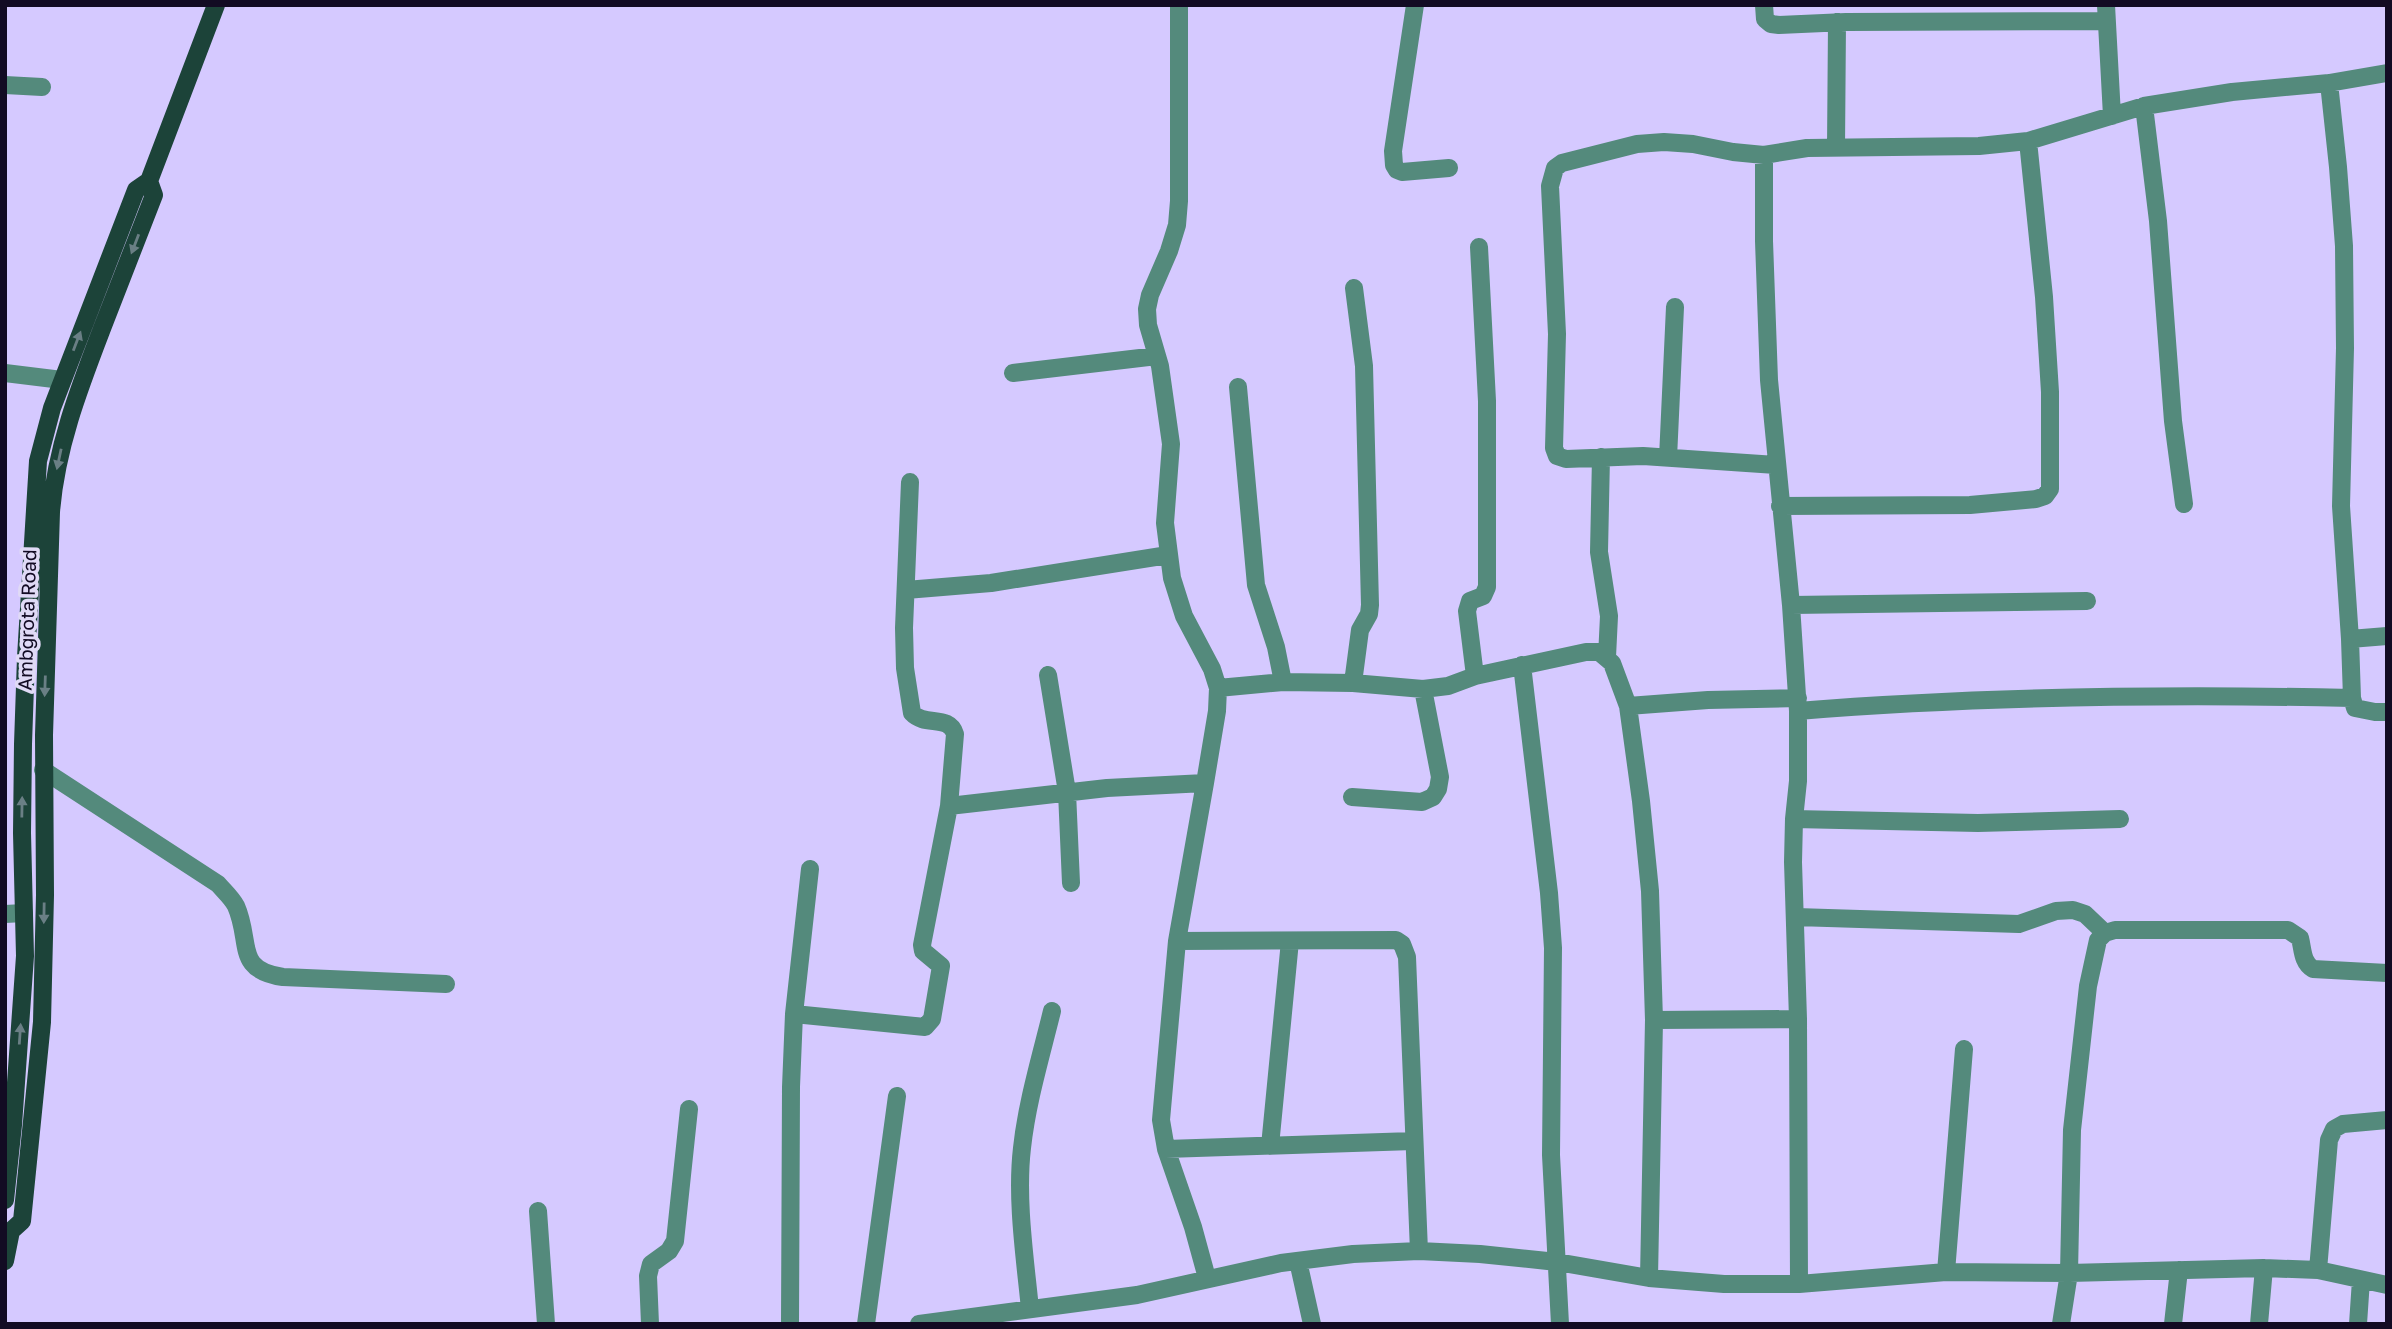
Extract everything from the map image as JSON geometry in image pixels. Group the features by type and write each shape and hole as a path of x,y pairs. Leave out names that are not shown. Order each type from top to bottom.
{"main road":[{"name":"Ambgrota Road","path":"5,1261 8,1228 22,1221 40,1050 45,895 43,770 51,512 55,480 61,447 77,397 154,195 149,181 216,5"},
{"path":"5,1199 25,956 22,833 26,657 37,468 47,424 62,380 136,190 149,181"}],"street":[{"path":"1179,5 1177,225 1150,295 1147,310 1171,444 1166,523 1172,578 1184,616 1212,669 1218,688 1217,711 1177,941 1161,1120 1166,1149 1193,1227 1207,1278"},
{"path":"1415,5 1398,111 1394,165 1402,172 1449,168"},
{"path":"1764,5 1765,19 1771,24 2106,13 2112,116"},
{"path":"1836,148 1838,22"},
{"path":"1776,464 1668,457 1566,459 1557,456 1554,448 1557,334 1549,186 1555,168 1562,163 1637,144 1664,142 1764,155 1807,148 1979,146 2028,141 2144,106 2232,92 2329,83 2387,73"},
{"path":"2329,83 2339,167 2344,246 2345,348 2341,506 2352,698 2356,708 2387,712"},
{"path":"5,85 42,87"},
{"path":"2144,106 2158,221 2173,421 2185,504"},
{"path":"1780,506 1970,505 2045,496 2050,488 2050,392 2028,141"},
{"path":"1764,155 1766,314 1776,464 1791,604 1798,705 1798,781 1794,820 1799,1284"},
{"path":"1475,676 1467,611 1470,601 1486,593 1487,574 1487,401 1479,247"},
{"path":"1353,683 1360,630 1369,614 1370,605 1364,366 1354,289"},
{"path":"1668,457 1675,307"},
{"path":"1013,373 1157,356"},
{"path":"5,373 62,380"},
{"path":"1238,387 1256,585 1276,647 1283,682"},
{"path":"1601,457 1599,552 1609,616 1606,657"},
{"path":"794,1014 918,1026 929,1024 932,1020 941,966 923,951 922,944 949,806 955,734 953,727 946,723 921,720 912,713 905,668 910,482"},
{"path":"906,590 1004,581 1168,555"},
{"path":"1791,604 2087,601"},
{"path":"2350,639 2387,636"},
{"path":"1218,688 1283,682 1353,683 1423,689 1448,686 1475,676 1586,652 1599,652 1612,663 1628,706 1650,891 1654,1020 1649,1278"},
{"path":"1522,665 1553,948 1551,1155 1560,1324"},
{"path":"1048,675 1068,792 1071,883"},
{"path":"1352,797 1422,802 1433,797 1438,789 1440,776 1423,689"},
{"path":"1628,706 1708,700 1798,705 2116,697 2352,698"},
{"path":"43,770 218,884 235,904 248,956 254,968 266,974 283,977 446,984"},
{"path":"949,806 1156,784 1205,783"},
{"path":"1794,820 1978,824 2120,819"},
{"path":"790,1324 794,1014 810,869"},
{"path":"1796,917 2019,924 2056,911 2073,910 2085,914 2105,933"},
{"path":"5,914 24,913"},
{"path":"2061,1324 2069,1273 2073,1130 2079,1055 2098,940 2105,933 2115,930 2288,930 2300,938 2304,958 2307,965 2313,969 2387,973"},
{"path":"1177,941 1395,940 1402,943 1406,949 1419,1251"},
{"path":"1270,1146 1290,941"},
{"path":"1030,1309 1021,1200 1021,1150 1052,1011"},
{"path":"1654,1020 1798,1019"},
{"path":"1946,1272 1964,1049"},
{"path":"866,1324 897,1096"},
{"path":"650,1324 648,1276 651,1264 669,1251 675,1241 689,1108"},
{"path":"2318,1270 2329,1140 2334,1129 2343,1124 2387,1120"},
{"path":"1166,1149 1413,1141"},
{"path":"538,1211 546,1324"},
{"path":"919,1324 1137,1295 1207,1278 1298,1261 1353,1254 1419,1251 1557,1262 1649,1278 1724,1284 1799,1284 1946,1272 2069,1273 2264,1268 2318,1270 2387,1285"},
{"path":"1298,1261 1312,1324"},
{"path":"2259,1324 2264,1268"},
{"path":"2173,1324 2179,1270"},
{"path":"2358,1324 2361,1279"}]}
